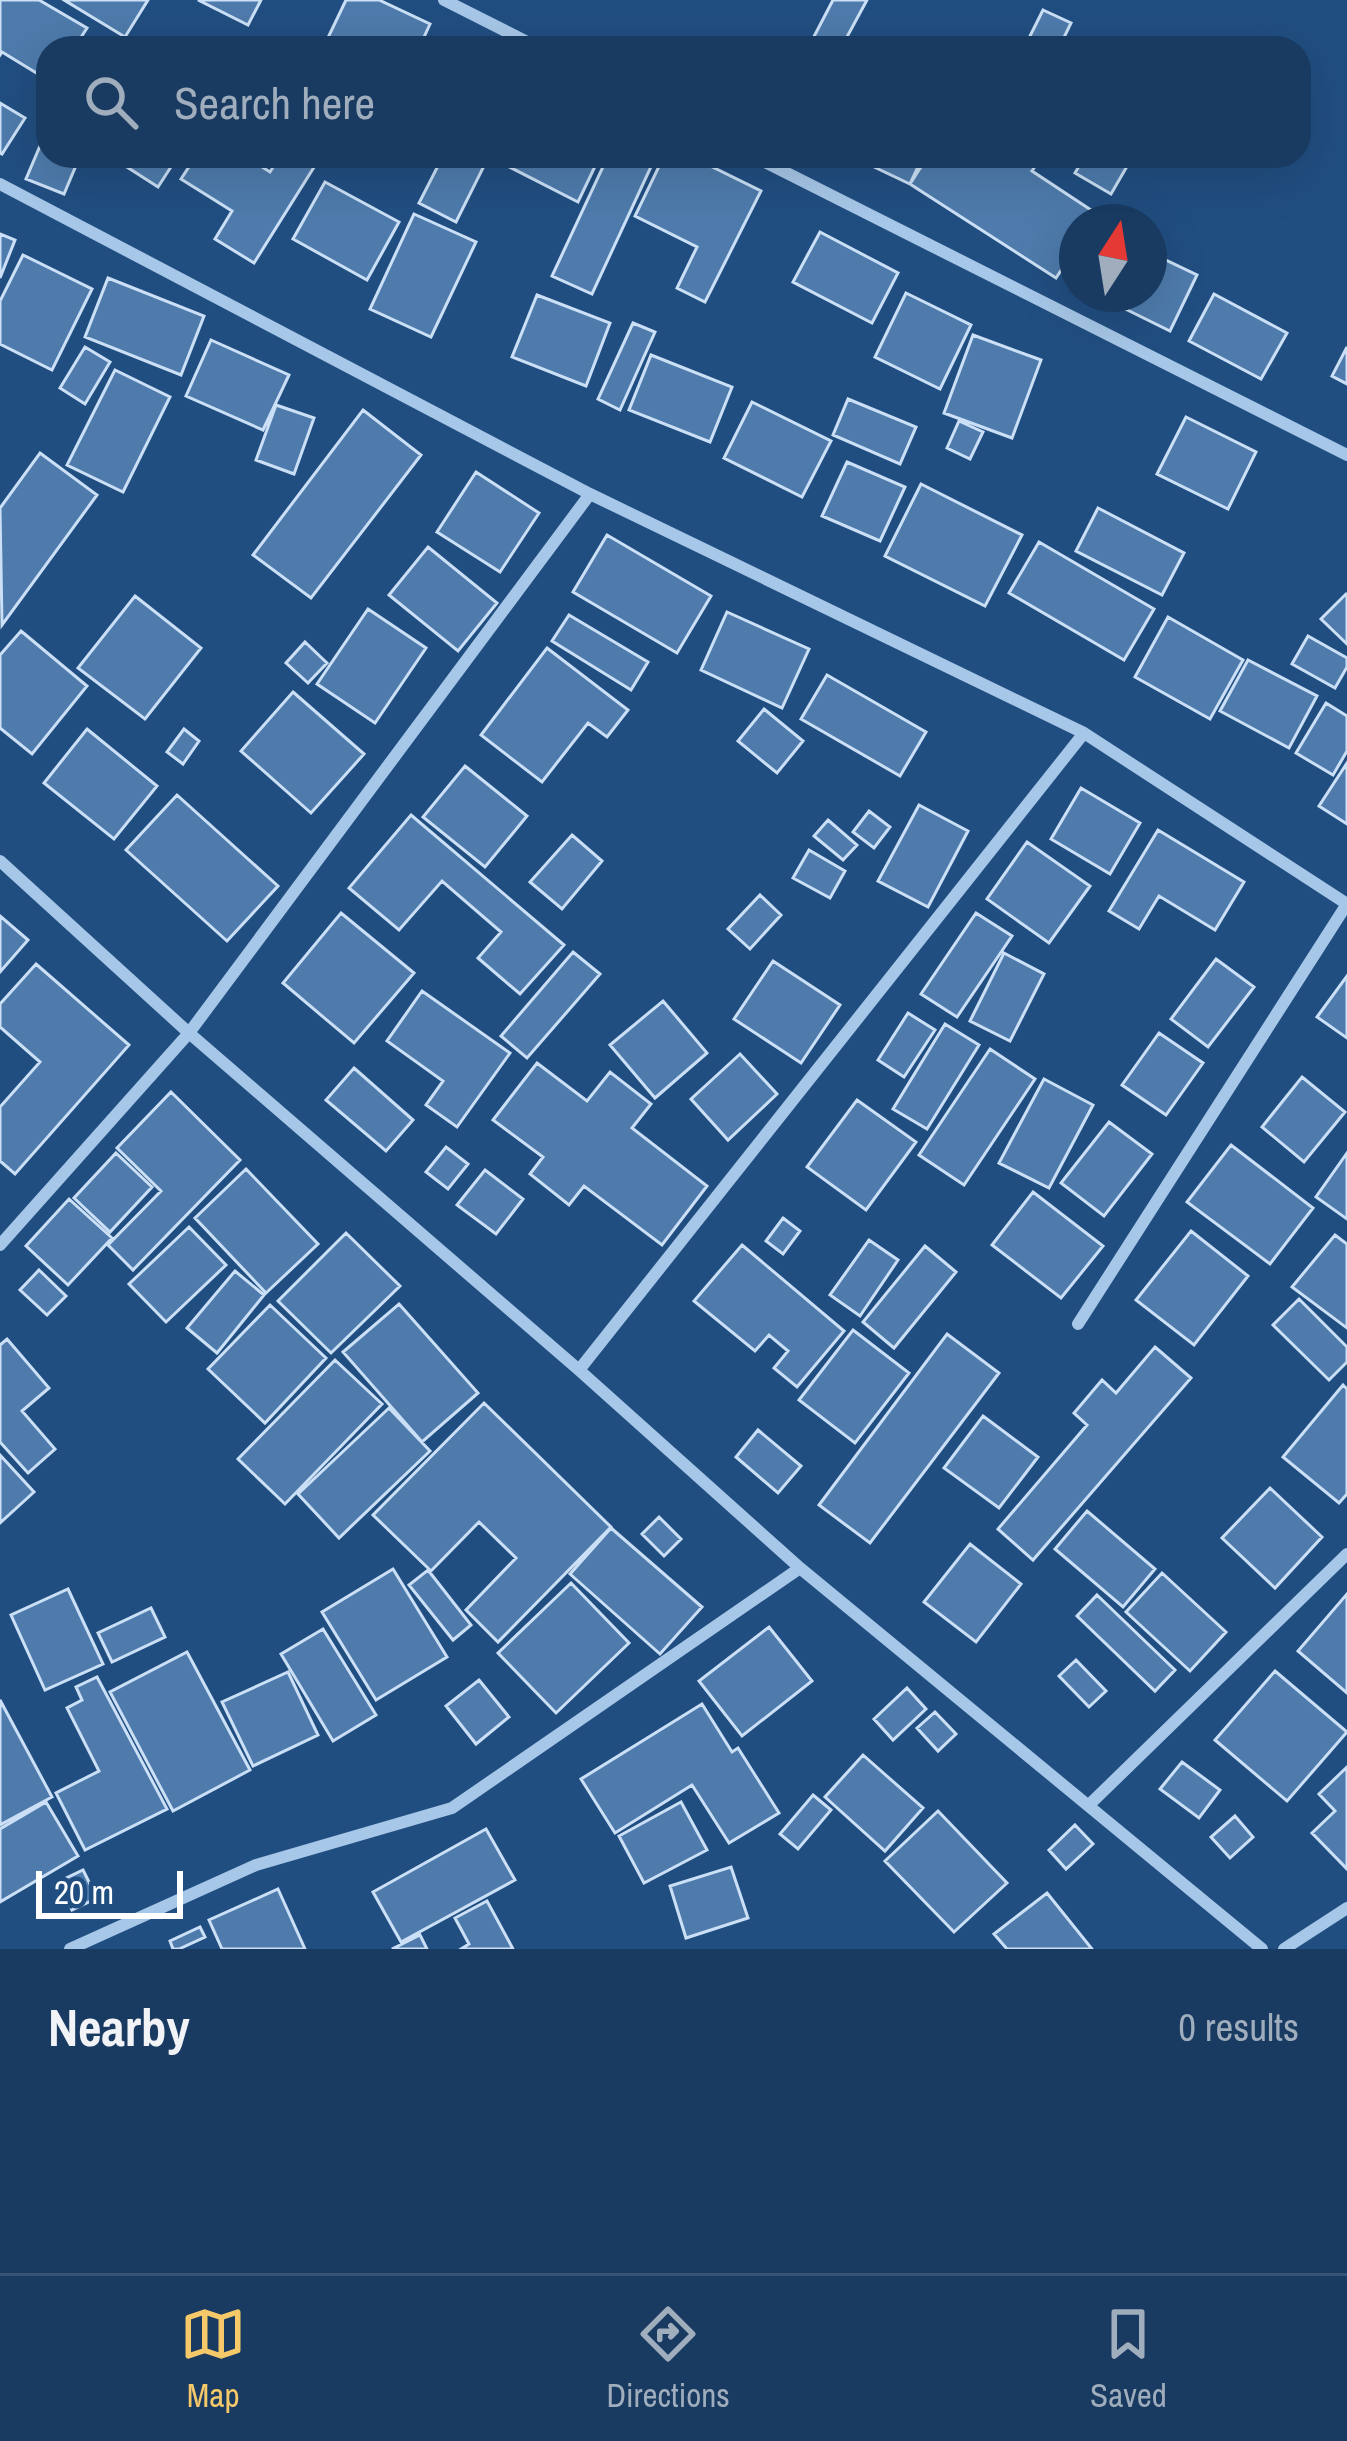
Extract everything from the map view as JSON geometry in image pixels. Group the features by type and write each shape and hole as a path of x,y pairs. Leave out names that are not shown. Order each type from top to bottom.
{"street":[{"path":"444,0 515,36"},
{"path":"777,168 1347,454"},
{"path":"0,184 590,494 1084,733 1347,904 1078,1324"},
{"path":"0,1244 189,1033 590,494"},
{"path":"579,1370 1084,733"},
{"path":"0,861 189,1033 800,1568 1262,1949"},
{"path":"1089,1805 1347,1554"},
{"path":"70,1949 256,1865 452,1808 800,1568"},
{"path":"1284,1949 1347,1908"}],"building":[{"path":"0,0 39,0 87,28 82,36 36,36 36,73 0,55"},
{"path":"64,0 148,0 123,36"},
{"path":"198,0 261,0 248,25"},
{"path":"346,0 379,0 430,24 424,36 329,36"},
{"path":"833,0 867,0 848,36 814,36"},
{"path":"1043,10 1071,23 1065,36 1030,36"},
{"path":"0,103 25,118 2,154 0,153"},
{"path":"36,155 36,168 75,168 64,194 26,179"},
{"path":"129,168 170,168 158,187"},
{"path":"188,168 264,168 270,172 272,168 313,168 254,263 215,239 232,211 181,179"},
{"path":"437,168 483,168 456,222 419,203"},
{"path":"511,168 594,168 578,202"},
{"path":"602,168 650,168 592,294 552,276"},
{"path":"658,168 714,168 761,191 705,302 677,288 697,247 635,216"},
{"path":"876,168 917,168 910,184"},
{"path":"920,168 1034,168 1082,204 1059,204 1056,278 910,184"},
{"path":"1078,168 1126,168 1111,194 1075,173"},
{"path":"325,182 399,222 367,280 293,239"},
{"path":"414,214 476,242 431,337 370,309"},
{"path":"820,232 898,273 872,323 793,282"},
{"path":"0,234 15,240 0,278"},
{"path":"23,255 92,289 52,370 0,344 0,301"},
{"path":"1167,261 1197,275 1170,331 1131,312 1167,312"},
{"path":"108,278 204,316 181,375 85,337"},
{"path":"906,293 971,325 940,389 875,357"},
{"path":"1214,294 1287,333 1261,379 1189,341"},
{"path":"537,295 610,323 586,386 512,357"},
{"path":"633,323 655,332 620,410 598,399"},
{"path":"973,335 1041,360 1012,438 944,413"},
{"path":"211,340 289,375 263,430 186,396"},
{"path":"85,347 110,362 85,404 60,388"},
{"path":"1347,347 1347,384 1332,376"},
{"path":"651,355 732,387 710,442 629,410"},
{"path":"115,370 170,397 123,492 67,465"},
{"path":"848,399 916,427 900,464 833,435"},
{"path":"752,402 831,441 802,497 724,458"},
{"path":"276,405 314,418 294,474 256,460"},
{"path":"363,410 421,455 311,598 253,555"},
{"path":"1186,417 1256,452 1228,509 1157,474"},
{"path":"959,421 983,432 970,459 947,448"},
{"path":"40,453 97,495 2,625 0,508"},
{"path":"847,462 905,487 880,541 822,516"},
{"path":"476,472 539,513 500,572 437,532"},
{"path":"921,484 1022,535 985,606 885,556"},
{"path":"1098,508 1184,553 1162,595 1076,551"},
{"path":"607,535 711,596 677,653 573,592"},
{"path":"1039,542 1154,609 1124,660 1009,593"},
{"path":"428,547 497,603 458,651 389,595"},
{"path":"1347,595 1347,644 1321,619"},
{"path":"135,596 201,648 145,719 78,668"},
{"path":"368,609 426,648 375,723 317,684"},
{"path":"727,612 809,649 782,708 701,670"},
{"path":"569,615 648,662 631,690 552,641"},
{"path":"1168,617 1243,660 1210,719 1135,677"},
{"path":"21,631 87,686 32,754 0,728 0,655"},
{"path":"1308,636 1347,658 1335,688 1292,664"},
{"path":"305,642 327,663 308,683 286,663"},
{"path":"547,648 628,710 607,737 588,723 542,782 481,735"},
{"path":"1248,660 1317,696 1289,748 1220,711"},
{"path":"827,675 926,732 900,776 801,719"},
{"path":"293,692 364,754 311,813 241,751"},
{"path":"1326,703 1347,716 1347,751 1333,775 1296,753"},
{"path":"764,709 803,741 777,773 738,741"},
{"path":"87,729 157,786 114,839 44,783"},
{"path":"184,729 199,741 183,764 167,752"},
{"path":"1347,763 1347,824 1319,806"},
{"path":"465,766 527,816 485,867 423,817"},
{"path":"1081,788 1140,823 1110,874 1051,839"},
{"path":"177,795 278,886 227,941 126,850"},
{"path":"919,805 968,831 928,907 878,881"},
{"path":"869,811 890,827 874,848 853,832"},
{"path":"411,815 564,945 520,994 478,958 501,932 442,881 399,930 349,888"},
{"path":"828,820 857,845 843,860 814,836"},
{"path":"1158,830 1244,882 1215,930 1159,896 1139,929 1109,911"},
{"path":"572,835 602,861 562,909 530,882"},
{"path":"1027,842 1090,886 1049,943 987,899"},
{"path":"809,850 845,871 830,898 793,878"},
{"path":"760,895 781,915 750,949 728,929"},
{"path":"341,913 414,973 354,1043 283,983"},
{"path":"976,913 1012,936 957,1017 921,994"},
{"path":"0,916 28,940 0,972"},
{"path":"573,952 600,974 527,1058 501,1036"},
{"path":"1004,953 1044,974 1010,1041 970,1021"},
{"path":"1216,959 1254,987 1208,1047 1171,1019"},
{"path":"773,961 840,1005 801,1063 734,1019"},
{"path":"36,964 129,1045 15,1174 0,1161 0,1107 40,1062 0,1027 0,1004"},
{"path":"1347,976 1347,1038 1317,1017"},
{"path":"422,991 510,1053 457,1127 426,1105 443,1081 387,1041"},
{"path":"663,1001 707,1053 655,1098 610,1045"},
{"path":"908,1013 935,1030 904,1077 878,1060"},
{"path":"945,1024 979,1045 927,1129 893,1109"},
{"path":"1159,1033 1203,1063 1166,1115 1122,1085"},
{"path":"990,1049 1035,1079 964,1185 919,1155"},
{"path":"740,1054 777,1094 728,1140 691,1099"},
{"path":"537,1063 587,1101 610,1072 651,1104 632,1128 707,1186 662,1245 584,1186 569,1205 530,1174 543,1157 493,1120"},
{"path":"354,1068 413,1120 386,1151 326,1100"},
{"path":"1302,1077 1345,1112 1304,1162 1262,1127"},
{"path":"1044,1079 1093,1105 1049,1188 999,1163"},
{"path":"171,1092 240,1160 133,1270 108,1245 161,1191 117,1148"},
{"path":"857,1100 916,1142 866,1210 807,1167"},
{"path":"1109,1122 1152,1154 1104,1216 1061,1183"},
{"path":"1231,1145 1313,1208 1270,1264 1187,1202"},
{"path":"446,1147 468,1164 448,1189 426,1172"},
{"path":"116,1153 152,1187 110,1232 74,1198"},
{"path":"1347,1153 1347,1219 1316,1197"},
{"path":"246,1169 318,1244 266,1293 195,1218"},
{"path":"485,1170 523,1199 496,1234 457,1205"},
{"path":"1033,1192 1103,1246 1061,1298 992,1245"},
{"path":"69,1199 112,1238 68,1285 26,1246"},
{"path":"783,1218 800,1231 783,1254 766,1241"},
{"path":"189,1227 226,1265 166,1322 129,1284"},
{"path":"1191,1231 1248,1276 1194,1345 1136,1300"},
{"path":"346,1233 400,1286 331,1353 278,1301"},
{"path":"1335,1235 1347,1244 1347,1328 1292,1287"},
{"path":"869,1240 898,1260 860,1316 830,1295"},
{"path":"742,1245 844,1331 797,1387 774,1368 788,1351 769,1335 755,1351 694,1301"},
{"path":"925,1246 956,1272 894,1348 863,1322"},
{"path":"39,1270 66,1296 47,1315 20,1290"},
{"path":"235,1271 264,1295 217,1353 187,1328"},
{"path":"1299,1299 1347,1347 1347,1362 1329,1380 1273,1325"},
{"path":"399,1304 478,1393 422,1442 343,1352"},
{"path":"270,1305 326,1358 265,1423 208,1369"},
{"path":"853,1330 909,1373 855,1443 799,1400"},
{"path":"947,1334 999,1373 870,1543 819,1505"},
{"path":"7,1339 49,1388 22,1411 55,1449 28,1473 0,1442 0,1345"},
{"path":"1155,1347 1191,1378 1033,1560 998,1529 1087,1425 1074,1413 1102,1380 1116,1393"},
{"path":"335,1360 382,1404 285,1504 238,1459"},
{"path":"1343,1385 1347,1389 1347,1494 1339,1503 1283,1457"},
{"path":"484,1403 611,1527 498,1642 466,1610 516,1558 479,1522 431,1571 373,1515"},
{"path":"389,1408 430,1451 339,1538 298,1494"},
{"path":"983,1416 1038,1457 999,1508 944,1468"},
{"path":"758,1430 801,1466 778,1493 736,1457"},
{"path":"0,1455 34,1492 0,1523"},
{"path":"1270,1488 1322,1537 1275,1588 1222,1538"},
{"path":"1087,1511 1155,1569 1123,1607 1055,1549"},
{"path":"659,1517 681,1539 664,1556 642,1534"},
{"path":"611,1528 702,1607 660,1654 570,1574"},
{"path":"970,1544 1021,1584 976,1642 924,1602"},
{"path":"393,1569 447,1657 376,1700 322,1612"},
{"path":"428,1570 471,1625 453,1640 409,1585"},
{"path":"1162,1573 1226,1632 1190,1671 1126,1612"},
{"path":"571,1583 629,1643 556,1713 498,1653"},
{"path":"68,1589 103,1664 45,1690 11,1615"},
{"path":"1347,1594 1347,1693 1298,1651"},
{"path":"1097,1595 1175,1670 1155,1691 1077,1616"},
{"path":"151,1608 165,1637 112,1662 98,1633"},
{"path":"769,1627 812,1681 742,1736 699,1681"},
{"path":"323,1629 376,1715 333,1741 281,1654"},
{"path":"187,1652 250,1770 173,1811 110,1692"},
{"path":"1076,1660 1106,1691 1089,1707 1059,1676"},
{"path":"1275,1671 1347,1732 1287,1801 1215,1740"},
{"path":"288,1672 318,1735 253,1766 222,1702"},
{"path":"97,1677 167,1809 85,1850 56,1793 99,1771 67,1708 82,1700 76,1687"},
{"path":"479,1680 509,1717 476,1744 446,1706"},
{"path":"907,1688 926,1709 893,1740 874,1719"},
{"path":"0,1700 52,1797 0,1825"},
{"path":"702,1704 732,1752 738,1748 779,1813 729,1843 692,1785 615,1833 581,1779"},
{"path":"935,1712 956,1734 938,1751 917,1728"},
{"path":"863,1755 923,1808 885,1851 825,1797"},
{"path":"1182,1762 1220,1790 1199,1818 1160,1789"},
{"path":"1347,1767 1347,1869 1312,1833 1335,1811 1319,1794"},
{"path":"813,1795 831,1810 798,1849 780,1834"},
{"path":"46,1802 78,1856 0,1902 0,1829"},
{"path":"681,1802 707,1850 644,1883 619,1836"},
{"path":"938,1811 1007,1883 954,1932 885,1861"},
{"path":"1235,1816 1253,1837 1230,1858 1211,1837"},
{"path":"1075,1825 1093,1844 1066,1869 1049,1850"},
{"path":"486,1829 515,1880 401,1942 373,1892"},
{"path":"731,1867 748,1918 686,1938 670,1886"},
{"path":"83,1870 97,1898 72,1910 58,1882"},
{"path":"278,1889 305,1949 222,1949 209,1920"},
{"path":"1047,1893 1092,1949 1007,1949 994,1934"},
{"path":"487,1901 513,1949 461,1949 469,1944 455,1918"},
{"path":"200,1927 205,1937 173,1949 170,1941"},
{"path":"420,1935 427,1949 392,1949"}]}
